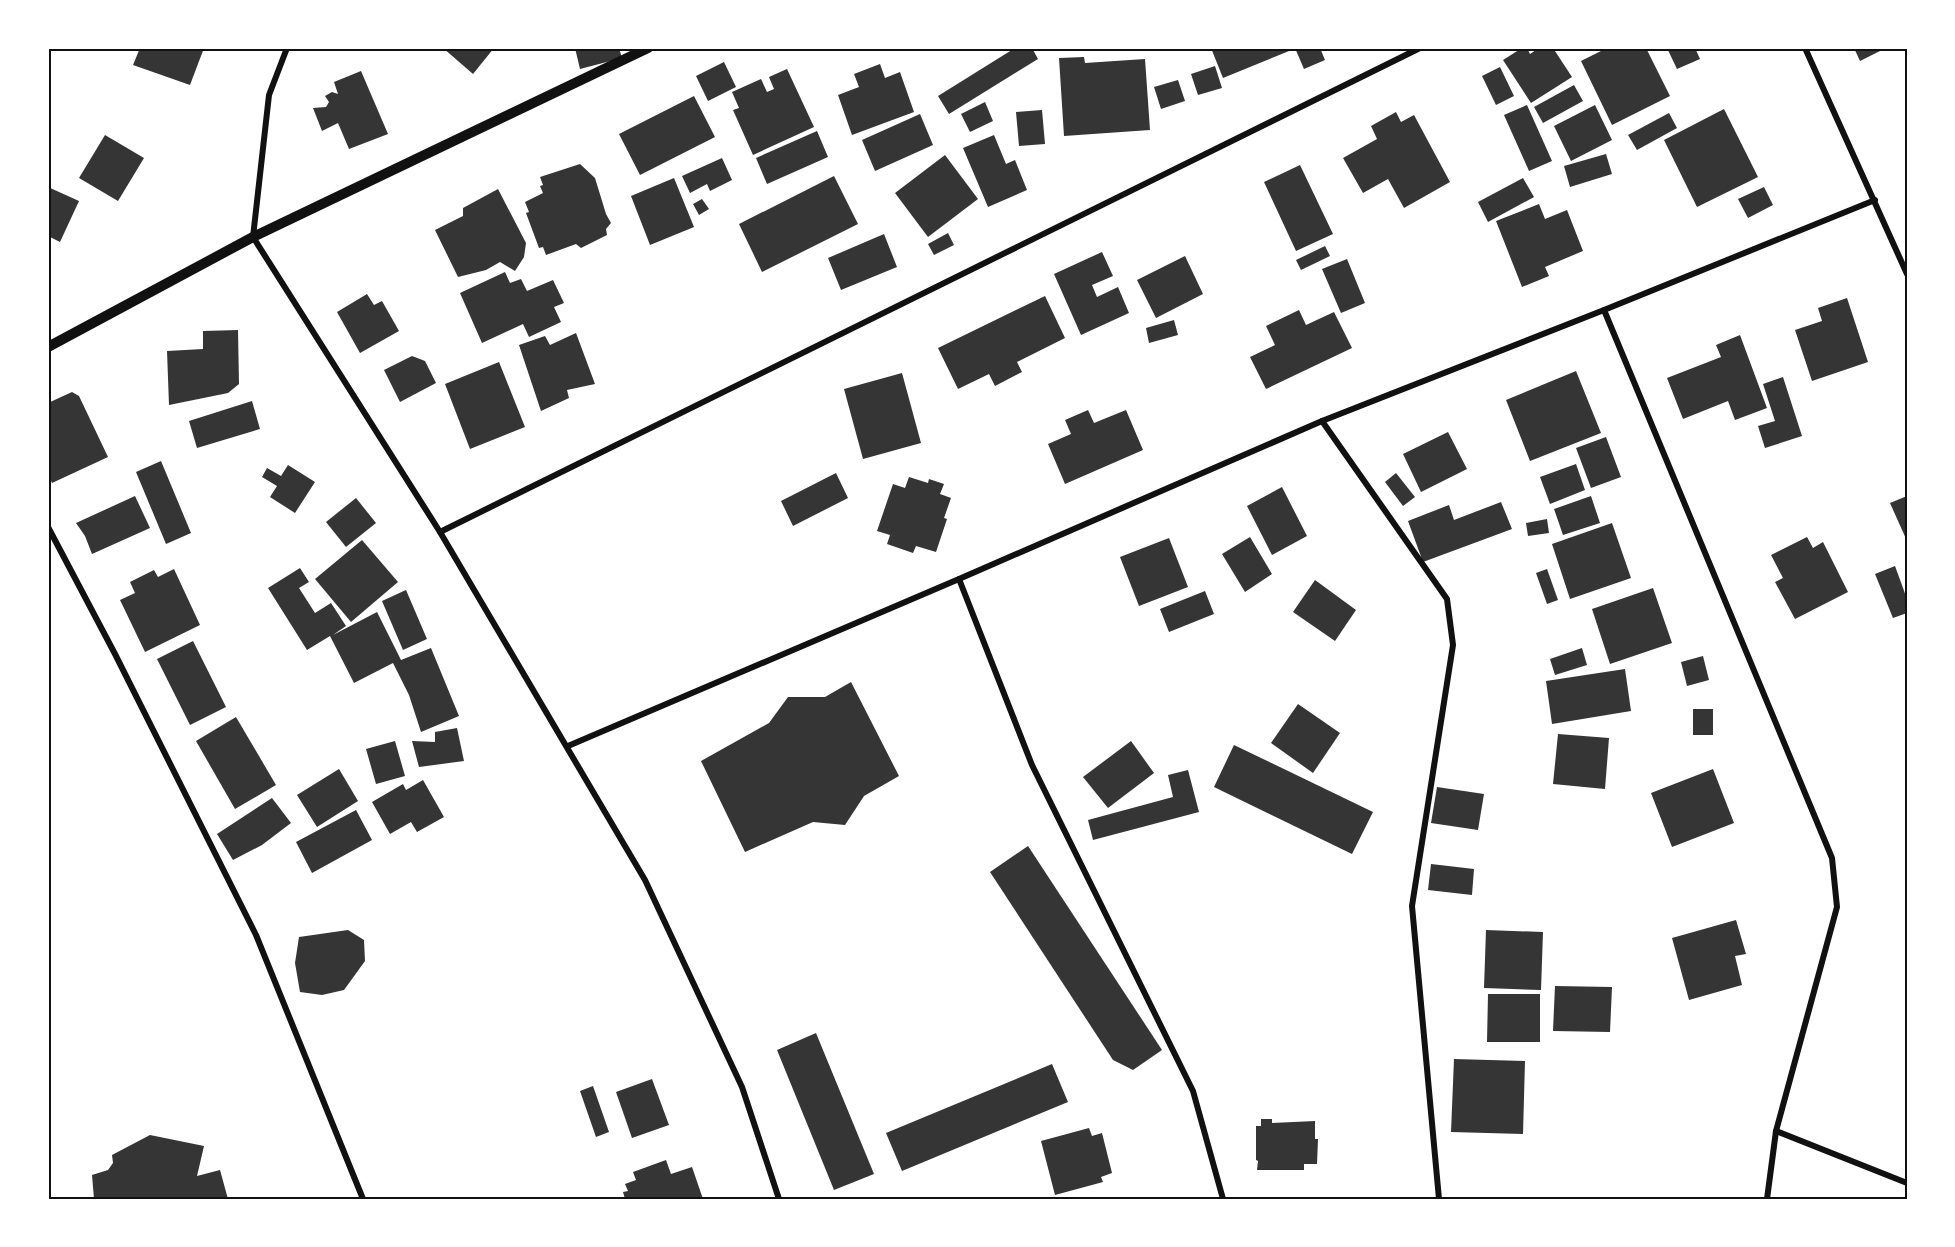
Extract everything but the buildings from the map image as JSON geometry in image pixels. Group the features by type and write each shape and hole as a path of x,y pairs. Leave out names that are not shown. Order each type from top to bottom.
{"street":[{"path":"287,48 269,95 253,237 440,532 645,880 742,1087 779,1199"},
{"path":"48,348 253,237 648,48"},
{"path":"440,532 1420,48"},
{"path":"1804,48 1907,274"},
{"path":"568,746 1322,422 1875,200"},
{"path":"1604,310 1833,858 1837,907 1776,1131 1767,1199"},
{"path":"1322,422 1446,599 1448,610 1453,645 1412,906 1439,1199"},
{"path":"48,527 115,654 256,935 363,1199"},
{"path":"958,579 1032,765 1193,1091 1223,1199"},
{"path":"1776,1131 1907,1183"}]}
